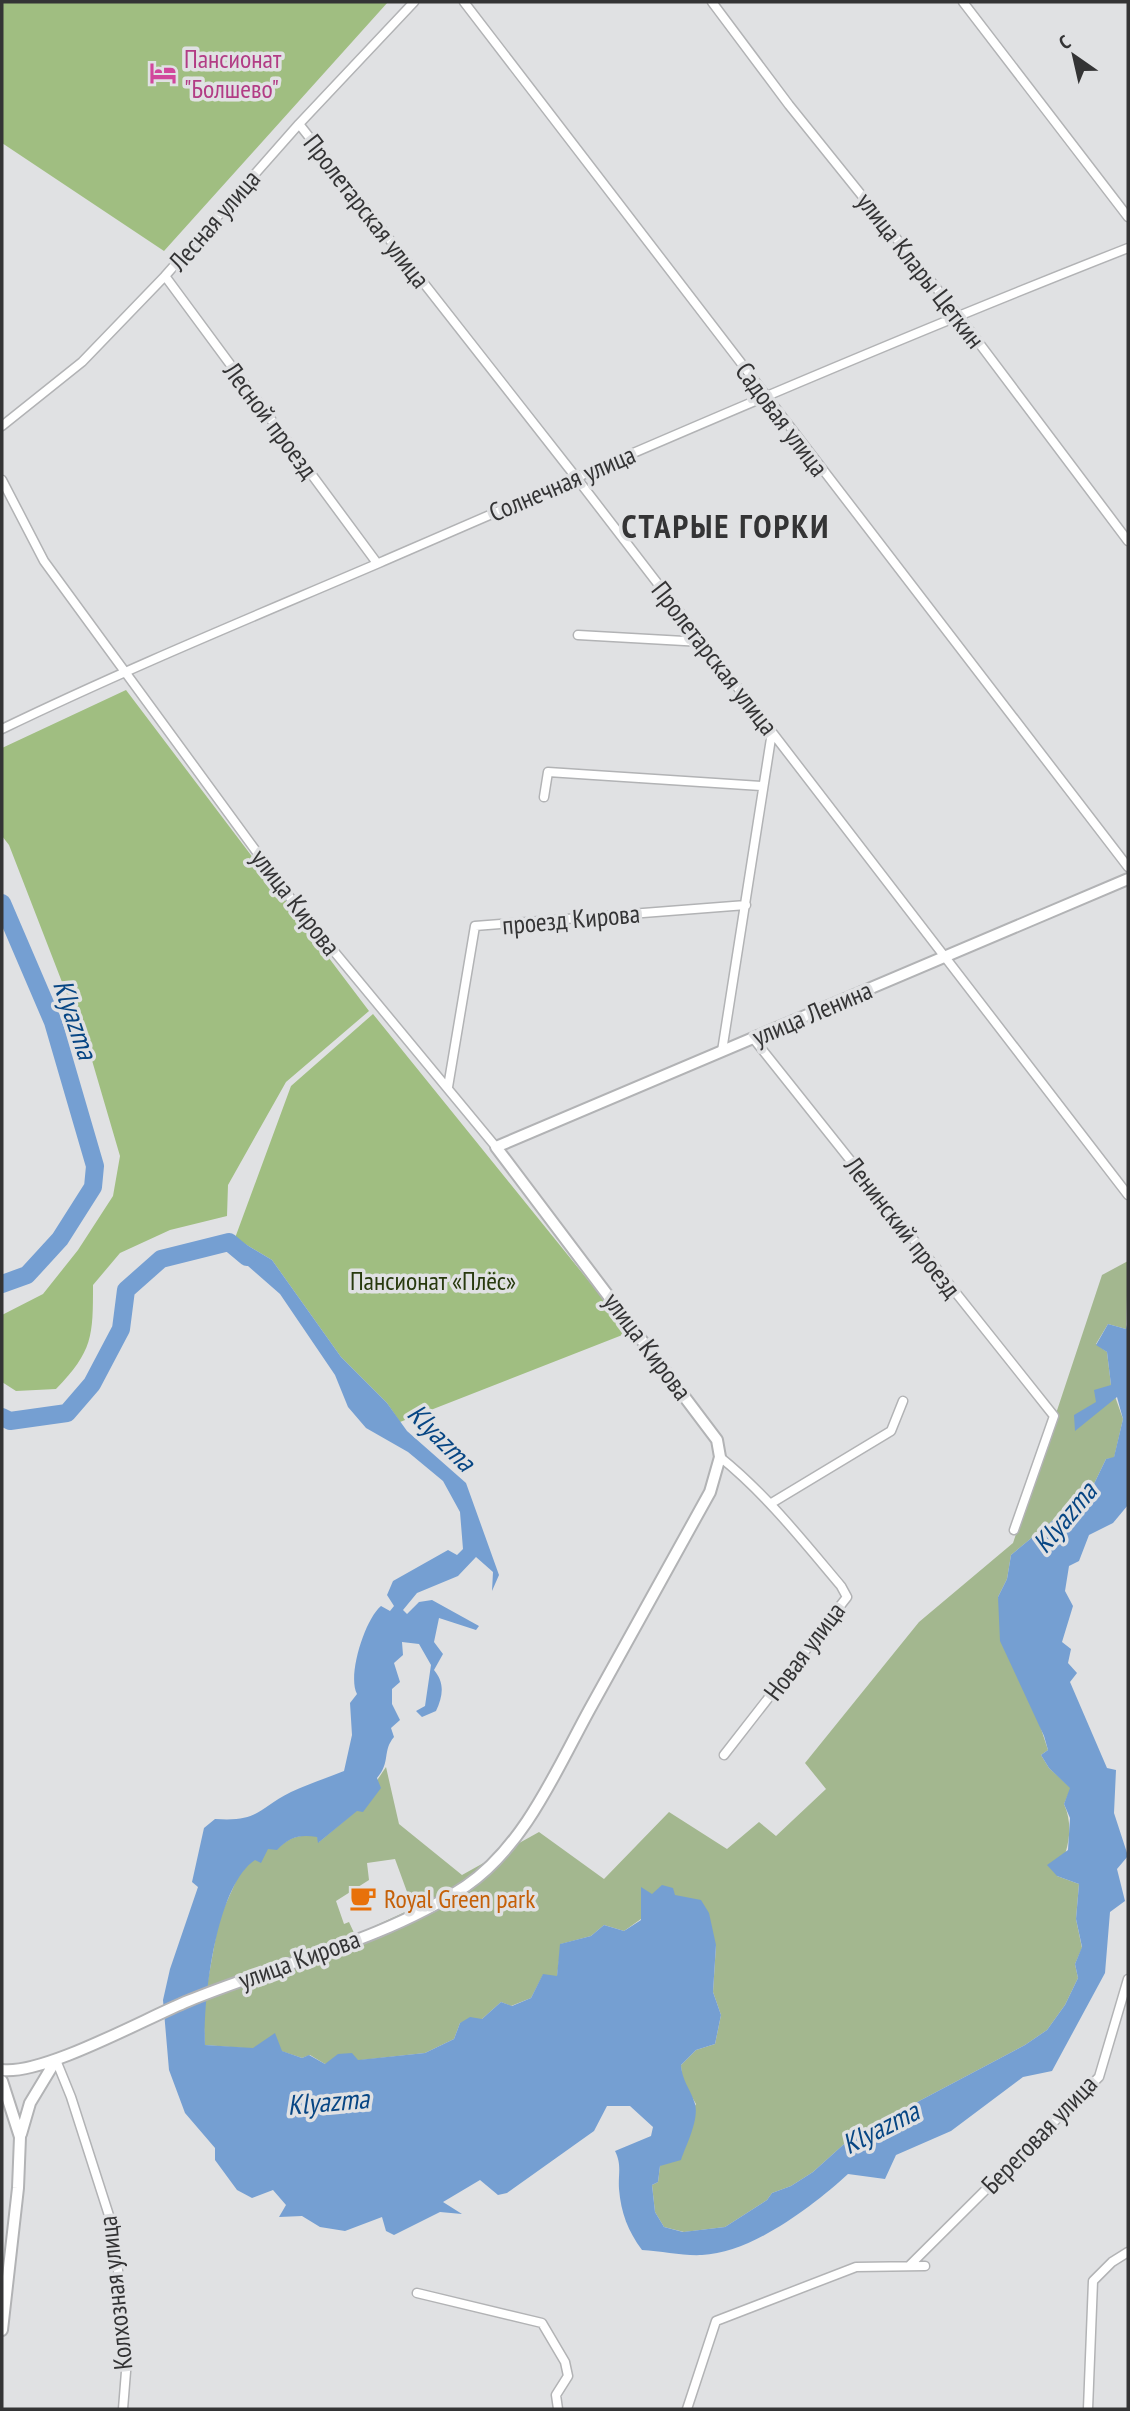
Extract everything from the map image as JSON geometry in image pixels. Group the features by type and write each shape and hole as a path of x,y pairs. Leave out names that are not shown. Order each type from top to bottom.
{"street":[{"name":"Лесная улица","path":"2,426 82,362 165,276 299,124 414,2"},
{"name":"Садовая улица","path":"464,2 1128,867"},
{"name":"улица Клары Цеткин","path":"712,2 797,115 958,315 1128,541"},
{"path":"963,2 1128,217"},
{"name":"Пролетарская улица","path":"299,124 575,476 1128,1195"},
{"name":"Солнечная улица","path":"2,729 122,671 575,476 958,315 1128,248"},
{"name":"Лесной проезд","path":"165,276 377,563"},
{"name":"улица Кирова","path":"2,481 44,561 122,671 294,903 496,1147 707,1424 717,1440 720,1457 710,1492 544,1791 508,1847 469,1884 415,1916 230,1984 142,2020 56,2060 23,2070 2,2070"},
{"path":"578,635 702,642"},
{"path":"722,1051 746,905 761,786 772,732"},
{"path":"544,797 548,772 761,786"},
{"name":"улица Ленина","path":"496,1147 1128,879"},
{"name":"проезд Кирова","path":"448,1087 475,926 746,905"},
{"name":"Ленинский проезд","path":"753,1038 1054,1416 1014,1530"},
{"path":"771,1504 891,1431 903,1401"},
{"name":"Новая улица","path":"720,1457 771,1504 841,1586 847,1597 724,1755"},
{"name":"Береговая улица","path":"909,2266 1099,2077 1128,1979"},
{"path":"2,2330 19,2188 20,2137 30,2103 56,2060"},
{"name":"Колхозная улица","path":"56,2060 71,2097 114,2231 127,2360 123,2409"},
{"path":"2,2081 20,2137"},
{"path":"1088,2409 1093,2281 1112,2262 1128,2252"},
{"path":"687,2409 716,2321 856,2267 925,2266"},
{"path":"417,2293 542,2323 565,2362 568,2376 556,2395 558,2409"}],"green space":[{"name":"Пансионат \"Болшево\"","path":"2,2 388,2 164,251 2,143"},
{"path":"126,690 369,1011 286,1082 228,1185 227,1216 170,1230 120,1253 93,1285 88,1342 84,1353 68,1376 56,1389 16,1391 2,1382 2,1315 43,1294 78,1250 113,1196 120,1156 91,1057 9,845 2,836 2,748"},
{"name":"Пансионат «Плёс»","path":"373,1014 630,1332 400,1422 387,1403 341,1357 272,1260 235,1238 291,1086"},
{"path":"1128,1261 1126,1329 1108,1324 1096,1344 1107,1352 1111,1385 1123,1419 1114,1458 1106,1459 1092,1488 1011,1555 1007,1579 998,1597 1048,1750 1041,1755 1049,1768 1071,1788 1064,1804 1069,1822 1068,1840 1057,1876 1079,1884 1076,1919 1082,1948 1075,1964 1078,1978 1065,2005 1047,2030 1025,2045 853,2136 813,2172 791,2186 772,2193 767,2200 725,2227 684,2232 664,2227 655,2212 652,2185 658,2182 660,2166 696,2104 682,2080 681,2065 696,2050 715,2044 721,2015 713,1992 716,1945 641,1919 624,1931 604,1925 591,1936 561,1944 557,1977 543,1975 531,1998 511,2006 501,2002 482,2019 460,2023 454,2039 425,2053 325,2064 310,2055 302,2058 281,2051 205,2045 203,2008 219,1919 242,1868 268,1848 277,1849 295,1837 317,1836 319,1842 357,1810 386,1767 399,1824 462,1875 539,1832 604,1879 669,1812 727,1849 759,1822 776,1836 826,1789 805,1763 919,1622 1013,1543 1102,1275","holes":["395,1859 410,1900 405,1912 355,1935 349,1922 344,1924 336,1901 369,1880 367,1863"]}],"water":[{"path":"235,1238 272,1260 341,1357 387,1403 407,1431 466,1483 499,1575 492,1591 493,1572 476,1557 458,1576 417,1593 403,1610 407,1614 419,1602 432,1600 479,1626 476,1630 439,1618 434,1642 443,1654 434,1670 440,1680 441,1695 436,1711 422,1717 416,1711 425,1706 431,1665 419,1644 402,1642 403,1655 394,1663 400,1682 392,1689 392,1704 400,1720 391,1728 394,1737 388,1747 384,1767 377,1778 381,1788 363,1812 357,1811 318,1843 317,1837 300,1836 290,1839 277,1850 268,1849 261,1863 255,1860 242,1874 230,1893 215,1945 206,2000 205,2045 253,2048 275,2033 282,2051 302,2058 309,2055 325,2064 338,2054 352,2053 358,2060 425,2053 454,2039 460,2023 470,2017 482,2019 501,2002 512,2006 531,1998 543,1974 557,1976 560,1944 591,1936 604,1925 624,1931 641,1920 641,1887 652,1894 662,1885 673,1888 675,1895 701,1900 709,1913 716,1945 713,1992 721,2015 715,2044 696,2050 681,2065 696,2115 681,2160 660,2166 658,2182 652,2185 655,2212 664,2227 683,2232 725,2227 767,2200 772,2193 791,2186 813,2172 853,2136 1025,2045 1047,2030 1065,2005 1078,1978 1075,1964 1082,1947 1076,1919 1079,1884 1057,1876 1047,1865 1068,1850 1070,1818 1064,1804 1070,1788 1049,1768 1041,1755 1048,1750 1044,1736 1000,1641 998,1597 1007,1579 1011,1555 1092,1488 1106,1459 1114,1457 1123,1419 1117,1397 1075,1431 1074,1415 1096,1402 1094,1390 1111,1385 1107,1352 1096,1345 1108,1324 1126,1329 1128,1320 1128,1505 1113,1523 1089,1535 1079,1561 1069,1566 1065,1591 1073,1606 1062,1642 1071,1649 1068,1663 1077,1673 1070,1682 1107,1768 1116,1770 1114,1813 1128,1856 1117,1869 1125,1901 1110,1912 1105,1973 1052,2071 1023,2077 951,2131 896,2155 885,2179 848,2174 781,2226 741,2246 702,2255 642,2250 629,2229 621,2206 619,2165 615,2151 651,2136 653,2127 630,2106 607,2106 594,2131 507,2193 498,2195 480,2180 443,2202 462,2214 440,2212 394,2235 386,2231 382,2217 345,2231 320,2227 302,2216 279,2217 286,2205 273,2190 252,2198 237,2190 215,2160 215,2148 185,2113 169,2070 163,2000 170,1969 198,1887 192,1882 204,1828 215,1819 250,1816 291,1792 344,1771 352,1735 350,1703 357,1694 354,1674 356,1662 369,1623 381,1606 390,1611 394,1606 387,1595 393,1581 448,1550 457,1555 463,1549 460,1512 443,1481 408,1452 366,1428 348,1407 335,1375 280,1294 224,1245"}],"waterway":[{"name":"Klyazma","path":"2,903 53,1022 95,1166 93,1187 60,1239 27,1275 2,1284"},
{"name":"Klyazma","path":"2,1417 10,1421 67,1413 92,1384 121,1329 126,1290 161,1259 229,1242 247,1257"}],"place":[{"name":"Пансионат \"Болшево\"","path":"163,73"},
{"name":"Royal Green park","path":"363,1898"}],"district":[{"name":"СТАРЫЕ ГОРКИ","path":"726,525"}]}
